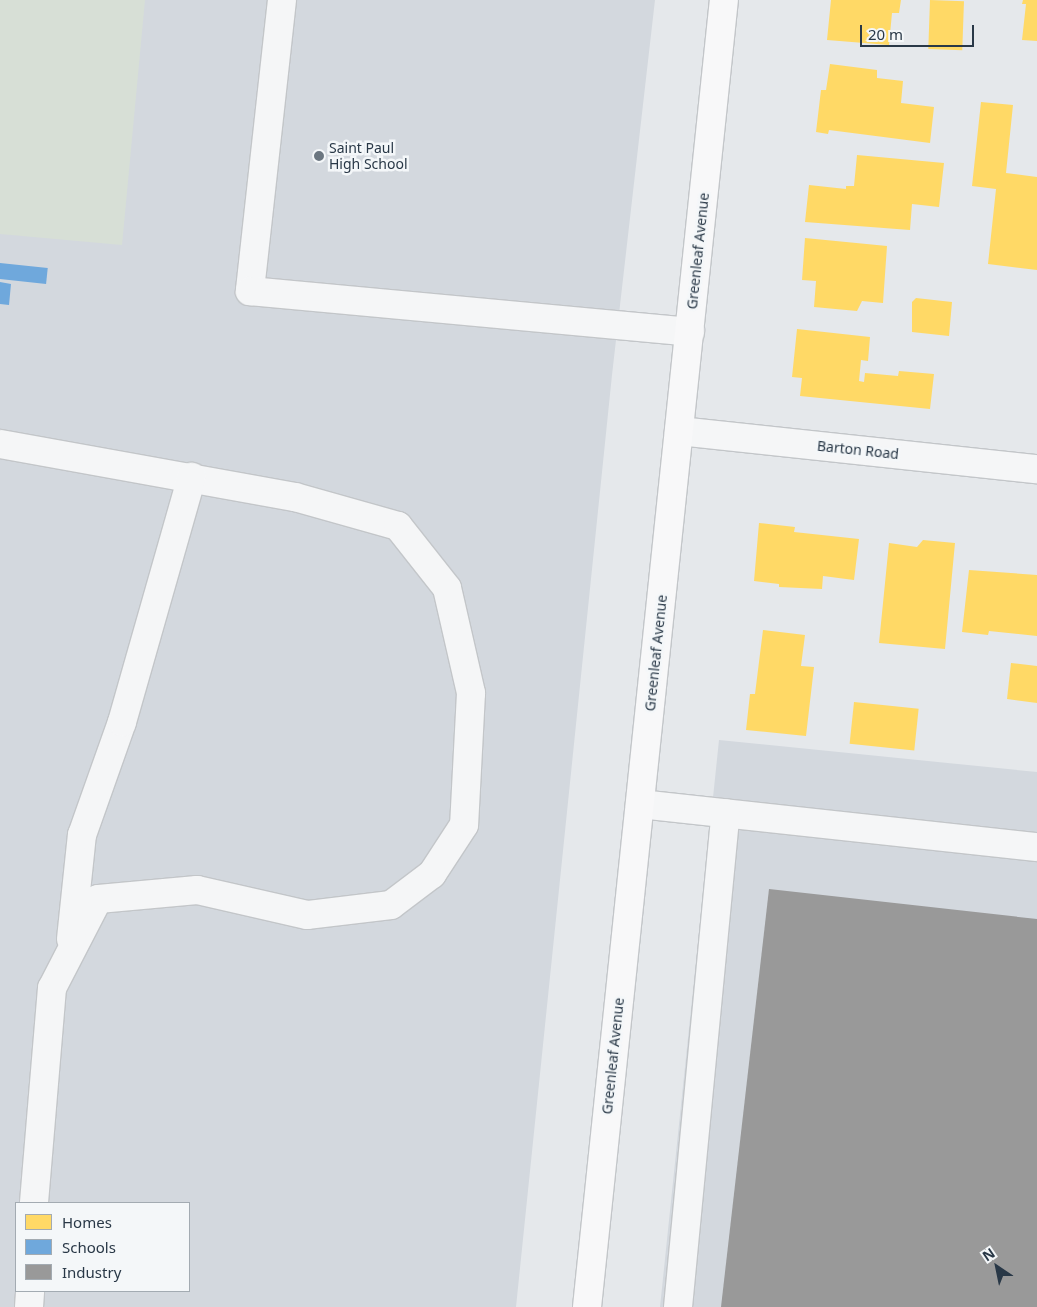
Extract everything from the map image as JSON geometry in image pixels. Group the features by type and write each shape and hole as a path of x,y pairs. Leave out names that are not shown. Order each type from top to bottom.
{"main road":[{"name":"Greenleaf Avenue","path":"587,1307 724,0"}],"street":[{"path":"282,0 250,291 690,332"},
{"name":"Barton Road","path":"679,431 1037,469"},
{"path":"0,444 295,496 398,526 447,588 471,693 464,825 432,874 391,905 307,915 197,890 98,899 52,988 34,1202"},
{"path":"69,955 82,835 122,722 192,477"},
{"path":"640,804 1037,846"},
{"path":"678,1307 726,813"},
{"path":"29,1307 30,1292"}],"shaded area":[{"path":"0,0 655,0 612,375 516,1307 0,1307"},
{"path":"0,0 145,0 122,245 0,234"},
{"path":"719,740 1037,772 1037,1307 660,1307"}],"building: Homes":[{"path":"831,0 901,0 899,13 892,13 889,45 827,40"},
{"path":"930,0 964,1 962,50 928,49"},
{"path":"1023,0 1037,0 1037,41 1022,40 1026,4 1022,4"},
{"path":"830,64 877,70 877,78 903,81 901,103 934,107 930,143 829,130 828,134 816,132 821,90 826,90"},
{"path":"981,102 1013,105 1006,173 1037,177 1037,270 988,264 996,189 972,186"},
{"path":"857,155 944,163 939,207 912,204 910,230 805,222 809,185 846,189 846,186 854,186"},
{"path":"805,238 887,246 883,303 862,301 857,311 814,307 816,281 802,280"},
{"path":"916,298 952,302 949,336 912,332 912,302"},
{"path":"797,329 870,337 868,361 861,360 859,381 864,382 865,373 898,376 899,371 934,374 930,409 800,396 802,378 792,377"},
{"path":"759,523 795,527 794,532 859,539 854,580 823,576 822,589 779,587 779,584 754,581"},
{"path":"923,540 955,543 945,649 879,643 889,543 917,547"},
{"path":"969,570 1037,575 1037,636 989,631 988,635 962,632"},
{"path":"763,630 805,635 801,666 814,667 806,736 746,730 750,694 755,694"},
{"path":"1011,663 1037,666 1037,703 1007,699"},
{"path":"854,702 919,709 914,751 850,744"}],"building: Schools":[{"path":"0,263 48,268 46,284 0,279"},
{"path":"0,282 11,284 9,305 0,304"}],"building: Industry":[{"path":"769,889 1037,919 1037,1307 721,1307"}],"place":[{"name":"Saint Paul High School","path":"319,156"}]}
